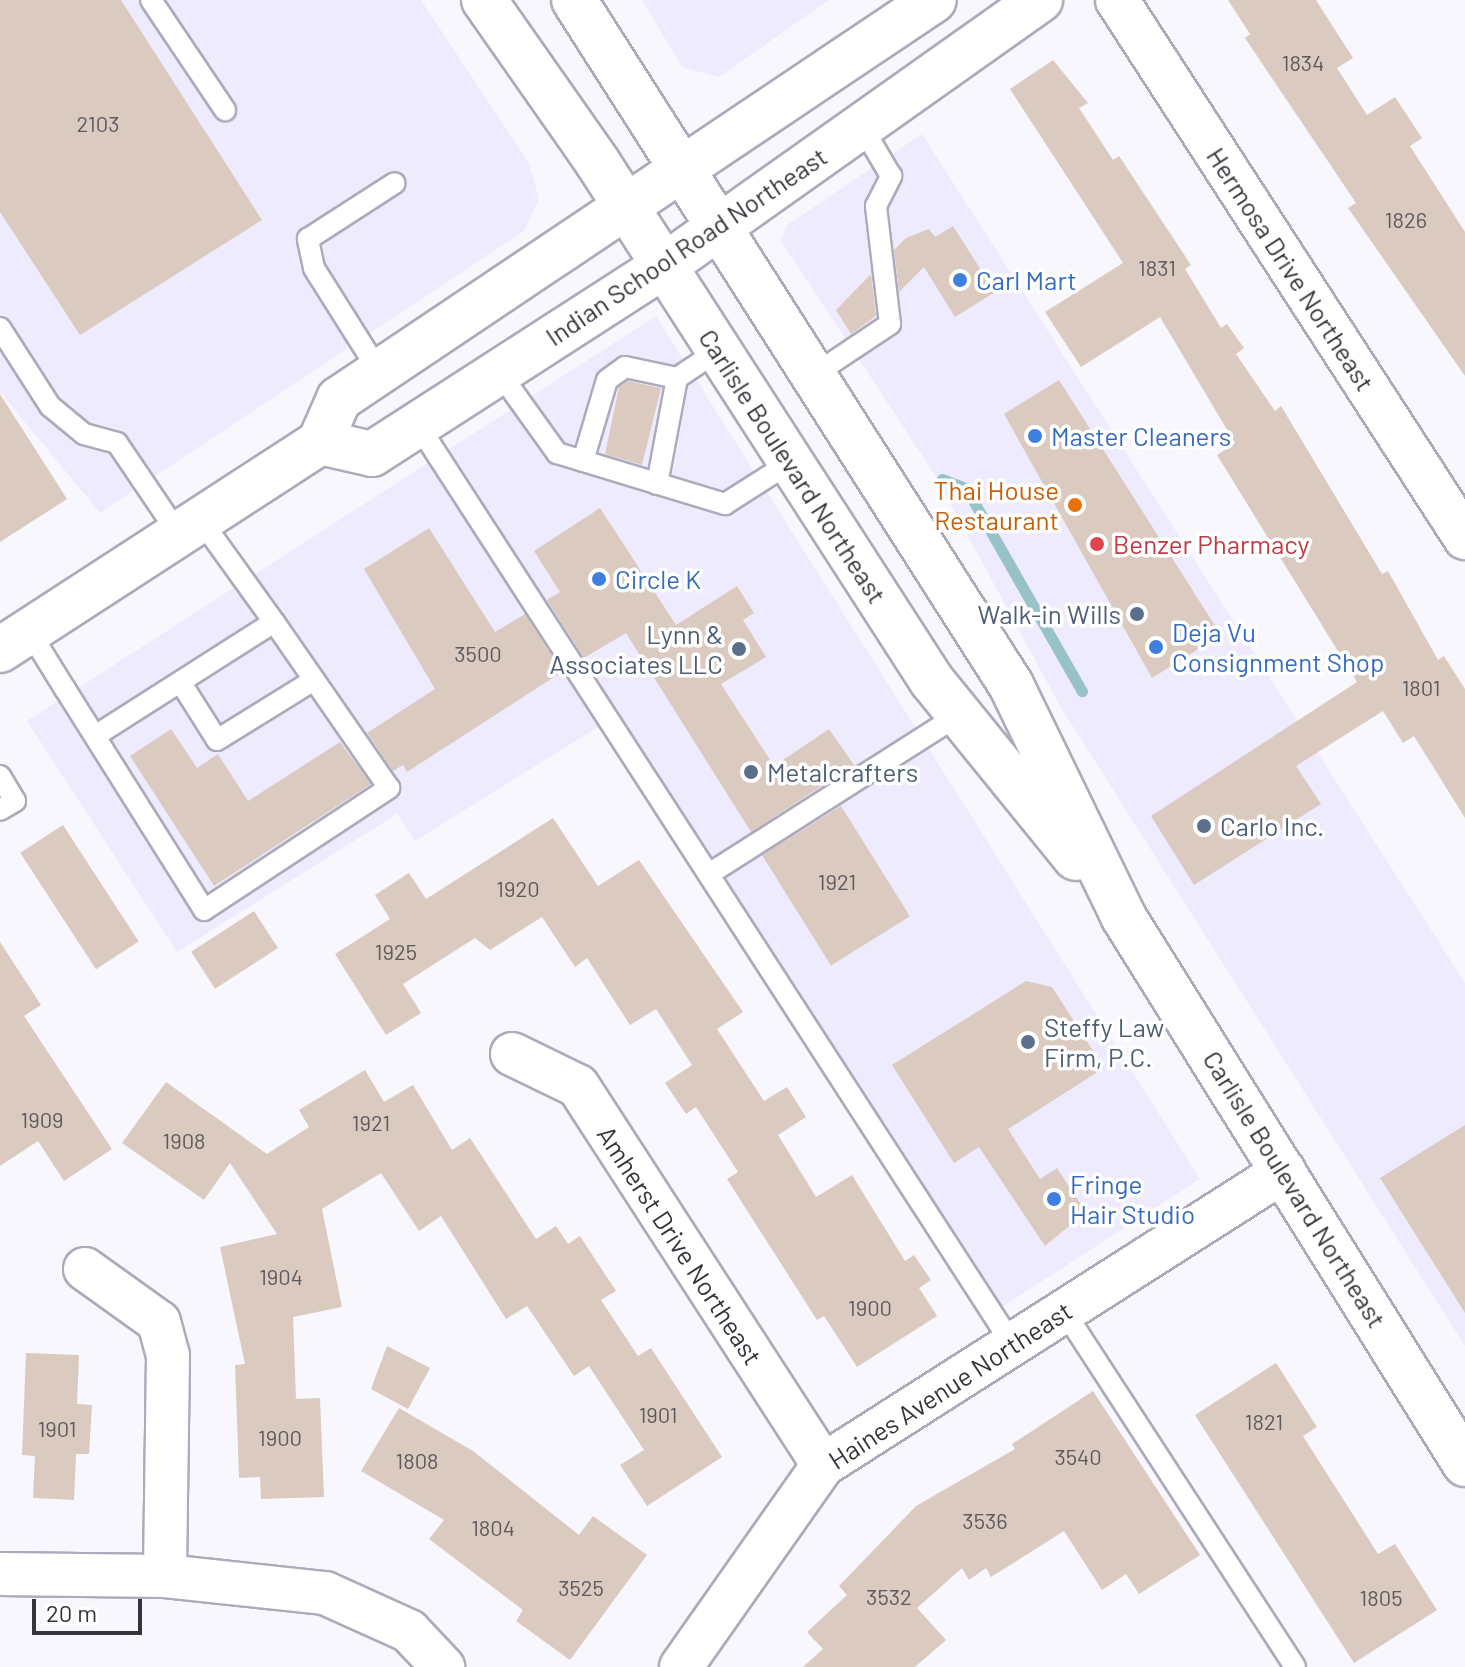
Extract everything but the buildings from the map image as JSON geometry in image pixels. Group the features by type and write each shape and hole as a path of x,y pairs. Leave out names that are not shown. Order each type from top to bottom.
{"main road":[{"name":"Carlisle Boulevard Northeast","path":"484,0 628,210 959,715 1123,916"},
{"name":"Carlisle Boulevard Northeast","path":"574,0 717,230 1011,685 1123,916 1465,1464"},
{"path":"14,640 320,442 339,399 628,210 934,0"},
{"name":"Indian School Road Northeast","path":"320,442 372,454 717,230 1040,0"}],"street":[{"name":"Hermosa Drive Northeast","path":"1117,0 1465,538"},
{"name":"Amherst Drive Northeast","path":"512,1054 578,1086 823,1465"},
{"name":"Haines Avenue Northeast","path":"681,1667 823,1465 1284,1171"},
{"path":"85,1269 159,1322 168,1356 165,1576"},
{"path":"0,1574 165,1576 325,1593 409,1631 443,1667"}],"lane":[{"path":"151,0 225,110"},
{"path":"812,376 890,324 876,206 891,176 861,125"},
{"path":"380,373 314,268 308,239 395,183"},
{"path":"0,328 50,406 84,434 117,443 274,622 389,788 204,910 95,736 14,640"},
{"path":"657,484 659,429 677,378 719,350"},
{"path":"583,461 605,416 607,380 625,367 677,378"},
{"path":"499,372 557,453 657,484 725,504 791,462"},
{"path":"418,425 1012,1344"},
{"path":"95,736 274,622"},
{"path":"181,683 217,740 314,680"},
{"path":"709,874 959,715"},
{"path":"0,776 15,801 0,810"},
{"path":"1064,1311 1295,1667"}],"shaded area":[{"path":"0,0 421,0 529,163 539,199 524,231 100,513 0,392"},
{"path":"642,0 829,0 719,77 682,67"},
{"path":"922,134 1465,983 1465,1346 1060,706 935,475 781,241 787,225"},
{"path":"656,316 1200,1179 999,1309 619,714 415,841 397,814 177,952 27,721"}],"waterway":[{"path":"942,479 966,488 1082,691"}],"place":[{"name":"Carl Mart","path":"960,280"},
{"name":"Master Cleaners","path":"1035,436"},
{"name":"Thai House Restaurant","path":"1075,505"},
{"name":"Benzer Pharmacy","path":"1097,544"},
{"name":"Circle K","path":"599,579"},
{"name":"Walk-in Wills","path":"1137,614"},
{"name":"Deja Vu Consignment Shop","path":"1156,647"},
{"name":"Lynn & Associates LLC","path":"739,649"},
{"name":"Metalcrafters","path":"751,772"},
{"name":"Carlo Inc.","path":"1204,826"},
{"name":"Steffy Law Firm, P.C.","path":"1028,1042"},
{"name":"Fringe Hair Studio","path":"1054,1199"}]}
